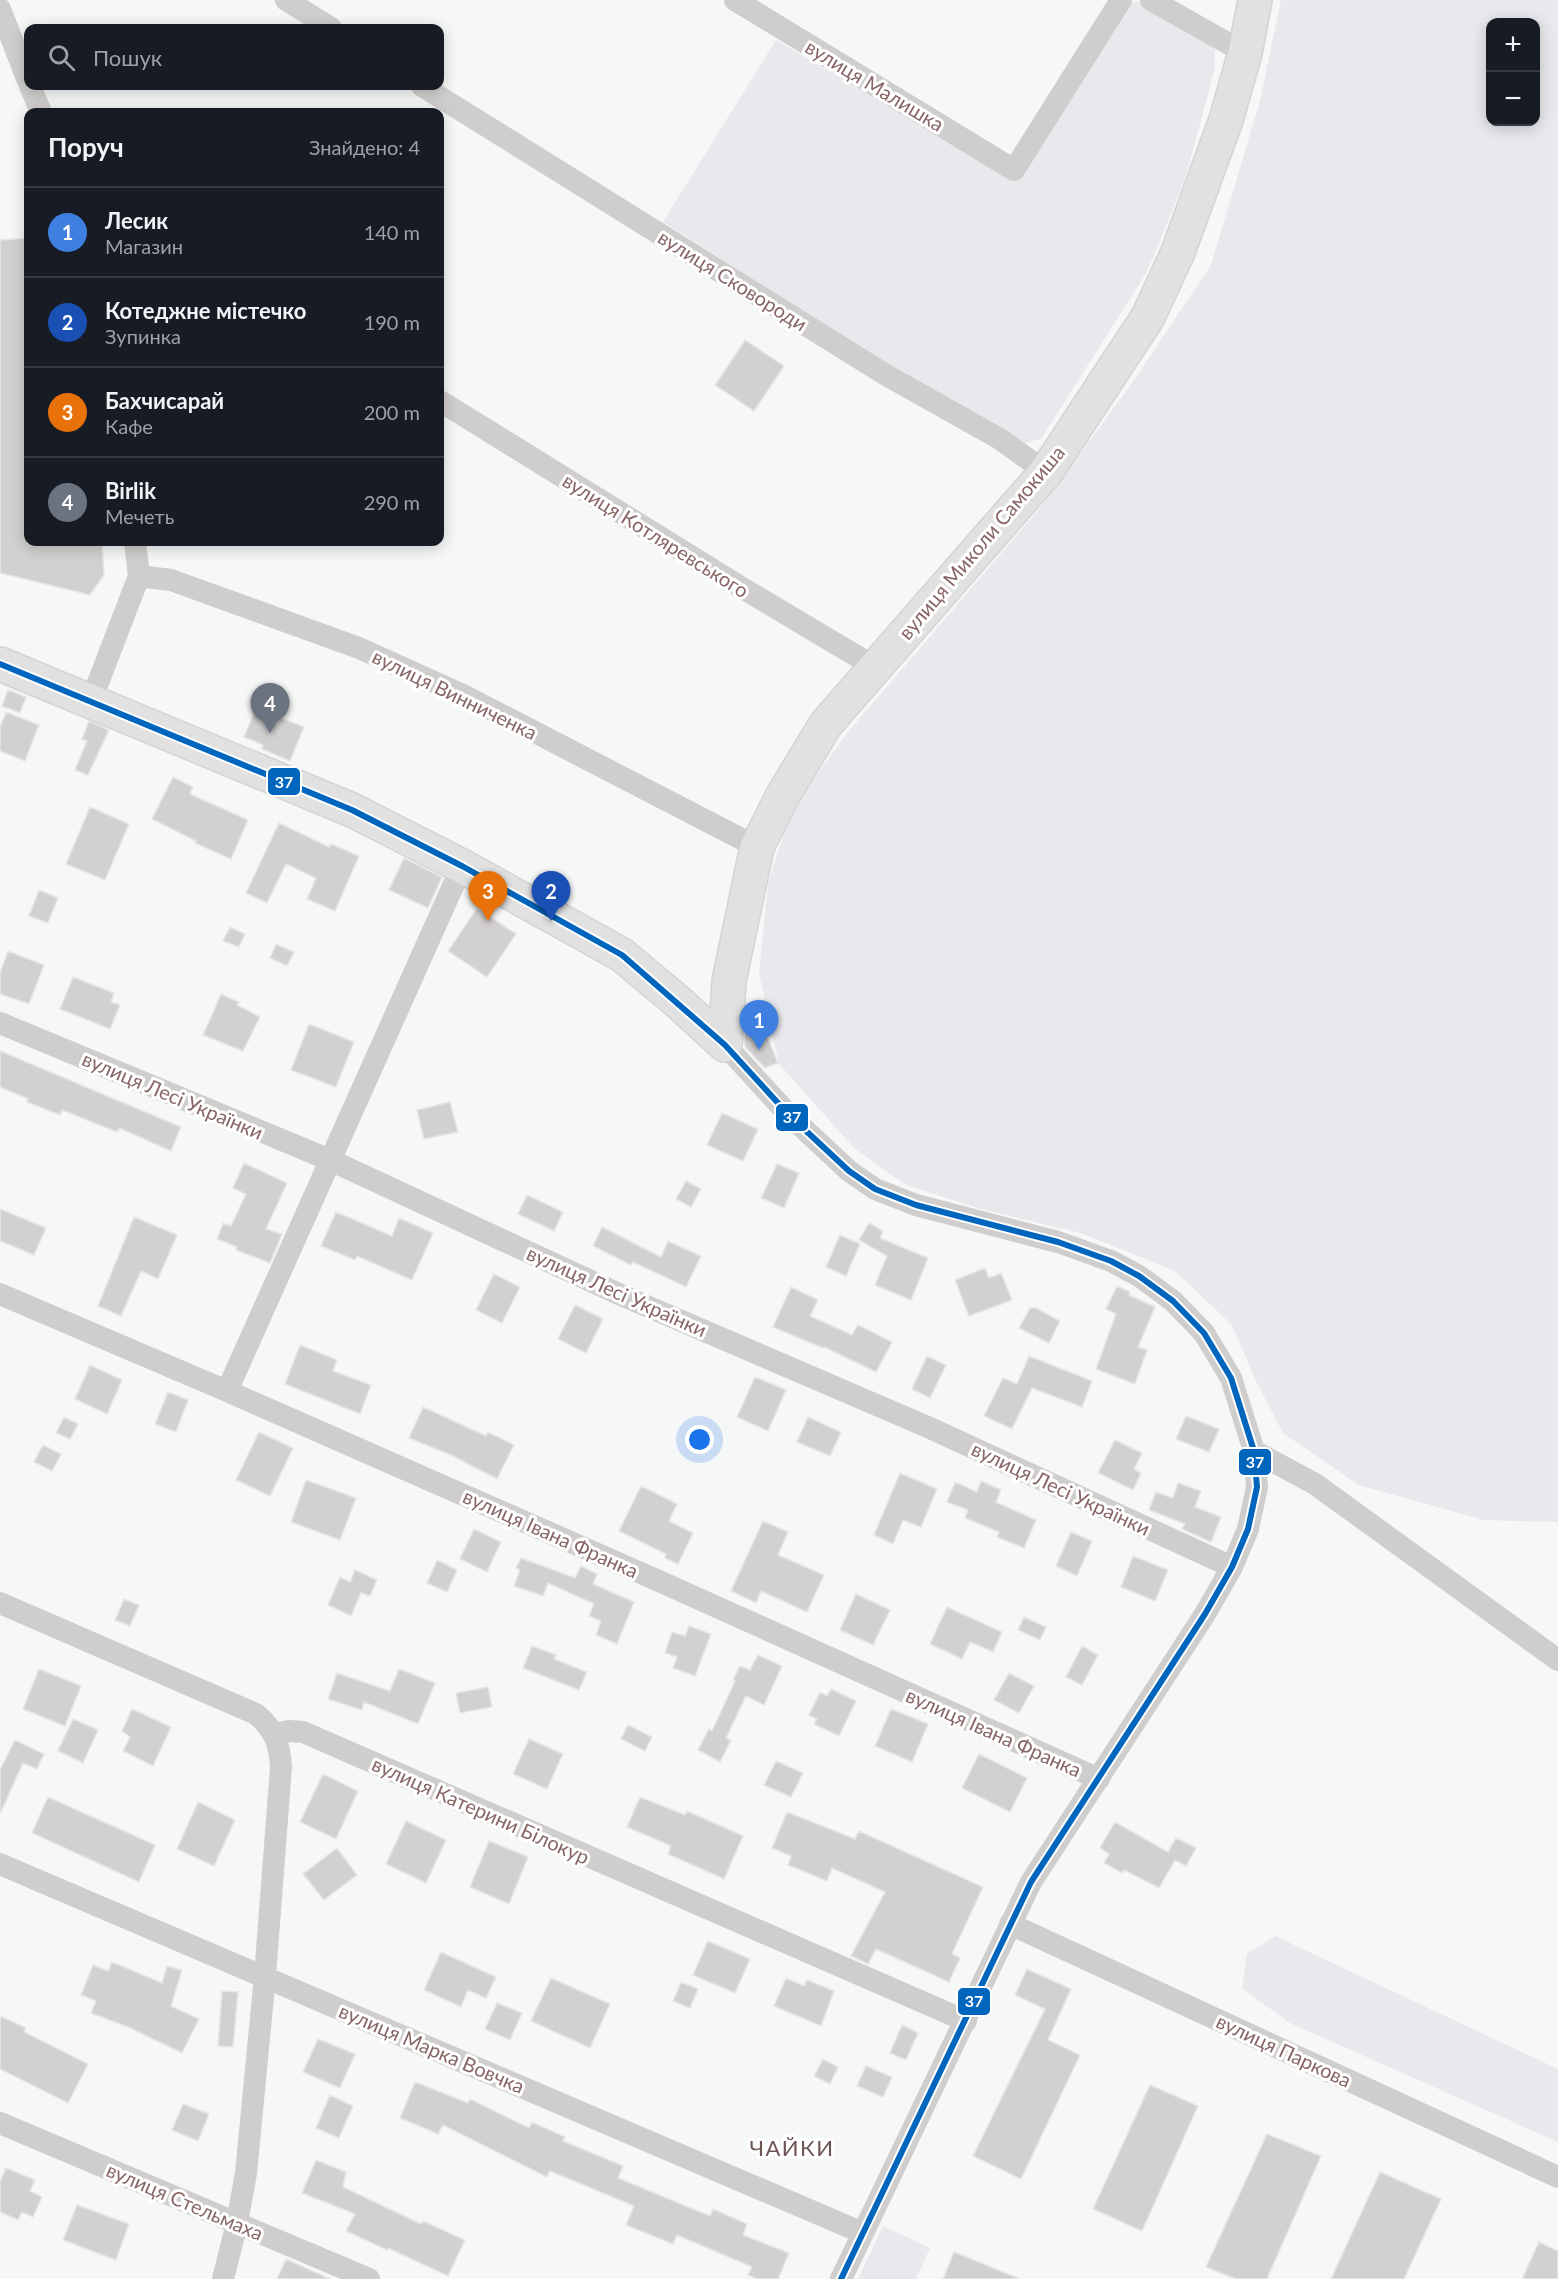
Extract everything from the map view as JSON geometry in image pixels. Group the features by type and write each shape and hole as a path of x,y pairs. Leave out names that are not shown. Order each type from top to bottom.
{"street":[{"path":"286,0 325,24"},
{"name":"вулиця Малишка","path":"735,0 1014,170 1121,0"},
{"path":"1151,0 1245,53"},
{"name":"вулиця Миколи Самокиша","path":"725,1045 729,981 757,847 783,795 826,724 1046,472 1148,317 1178,252 1226,120 1245,53 1256,0"},
{"path":"0,9 24,71"},
{"path":"32,90 39,108"},
{"name":"вулиця Сковороди","path":"428,90 886,375 1000,439 1046,472"},
{"name":"вулиця Котляревського","path":"444,403 875,667"},
{"path":"91,701 139,576 135,546"},
{"name":"вулиця Винниченка","path":"139,576 171,580 359,648 465,696 757,847"},
{"path":"0,664 352,810 462,866 622,956 677,1001 725,1045 789,1115 849,1171 875,1189 916,1205 1058,1242 1111,1261 1138,1275 1173,1301 1204,1333 1231,1378 1254,1451 1257,1487 1248,1530 1232,1567 1205,1614 1031,1882 841,2279"},
{"path":"228,1391 462,866"},
{"name":"вулиця Лесі Українки","path":"0,1023 330,1160 621,1295 930,1428 1232,1567"},
{"name":"вулиця Івана Франка","path":"0,1294 228,1391 638,1571 1099,1779"},
{"path":"1254,1451 1315,1484 1558,1660"},
{"path":"0,1603 256,1714 274,1734 280,1749 281,1767 265,1976 246,2173 237,2223 223,2279"},
{"name":"вулиця Катерини Білокур","path":"274,1734 289,1731 303,1732 966,2021"},
{"name":"вулиця Марка Вовчка","path":"0,1864 863,2233"},
{"name":"вулиця Паркова","path":"1010,1923 1558,2177"},
{"name":"вулиця Стельмаха","path":"0,2123 369,2279"}],"shaded area":[{"path":"1143,0 1203,35 1215,50 1215,68 1185,179 1147,272 1041,439 1024,443 900,373 663,222 776,40 1018,181 1127,4"},
{"path":"1281,0 1558,0 1558,1522 1484,1520 1359,1485 1283,1433 1257,1383 1232,1325 1175,1271 1081,1233 981,1209 906,1185 855,1149 779,1064 759,974 768,883 791,811 844,737 1040,508 1130,386 1211,265 1260,101"},
{"path":"1275,1936 1558,2069 1558,2142 1290,2023 1242,1988 1247,1954"},
{"path":"883,2226 930,2248 916,2279 858,2279"}],"building":[{"path":"24,238 24,546 102,546 104,575 90,595 0,573 0,240"},
{"path":"745,340 784,366 754,411 715,385"},
{"path":"8,690 26,697 20,713 2,706"},
{"path":"256,708 304,727 290,761 262,749 263,745 244,737"},
{"path":"6,712 39,725 25,761 0,751 0,727"},
{"path":"89,721 109,730 88,775 75,770 87,741 82,739"},
{"path":"173,777 193,787 190,794 248,820 231,859 195,843 196,841 152,819"},
{"path":"90,807 129,824 105,880 66,864"},
{"path":"279,823 329,847 331,844 359,856 335,911 307,899 316,878 286,864 267,903 246,893"},
{"path":"404,858 442,877 428,908 389,890"},
{"path":"39,890 58,898 48,923 29,916"},
{"path":"477,908 516,934 487,977 448,951"},
{"path":"230,927 245,934 239,947 223,941"},
{"path":"276,944 294,952 287,966 270,958"},
{"path":"8,951 44,965 29,1004 0,994 0,973"},
{"path":"73,977 114,993 111,1002 120,1005 110,1029 60,1009"},
{"path":"221,994 239,1002 237,1005 260,1017 243,1051 203,1035"},
{"path":"309,1024 354,1042 336,1087 291,1070"},
{"path":"763,1027 778,1063 765,1068 746,1048 744,1042 744,1035"},
{"path":"0,1051 181,1127 171,1151 119,1128 117,1132 62,1110 60,1115 27,1102 28,1099 0,1087"},
{"path":"450,1102 458,1132 424,1139 417,1110"},
{"path":"722,1113 758,1129 743,1161 707,1145"},
{"path":"244,1163 287,1183 266,1229 282,1234 270,1263 236,1250 237,1247 217,1239 223,1223 231,1226 246,1194 233,1188"},
{"path":"777,1164 799,1173 784,1208 761,1198"},
{"path":"686,1181 701,1189 691,1207 676,1199"},
{"path":"527,1195 563,1212 554,1231 518,1214"},
{"path":"0,1209 46,1228 34,1255 0,1241"},
{"path":"336,1212 392,1236 399,1218 433,1233 412,1280 357,1256 355,1260 321,1246"},
{"path":"134,1217 177,1235 158,1279 141,1271 121,1316 98,1306"},
{"path":"869,1223 883,1231 880,1238 928,1258 911,1300 875,1285 887,1256 859,1240"},
{"path":"602,1227 661,1257 668,1241 701,1256 686,1287 633,1262 631,1265 593,1246"},
{"path":"840,1235 860,1244 846,1276 826,1267"},
{"path":"985,1268 989,1278 1001,1273 1012,1300 969,1316 955,1280"},
{"path":"494,1274 520,1287 502,1323 476,1310"},
{"path":"1117,1286 1130,1292 1129,1295 1155,1307 1138,1347 1147,1350 1135,1384 1096,1369 1116,1314 1106,1309"},
{"path":"791,1287 818,1300 810,1316 852,1335 858,1325 892,1342 876,1372 824,1347 773,1327"},
{"path":"575,1305 603,1319 586,1353 558,1339"},
{"path":"1030,1308 1036,1308 1060,1321 1049,1343 1019,1328"},
{"path":"300,1345 337,1360 333,1371 371,1385 360,1414 285,1384"},
{"path":"927,1356 946,1365 930,1398 912,1389"},
{"path":"1029,1356 1092,1381 1082,1407 1032,1388 1012,1429 984,1416 1003,1378 1017,1384"},
{"path":"90,1365 122,1380 107,1414 75,1399"},
{"path":"755,1377 786,1390 768,1431 737,1417"},
{"path":"168,1392 188,1400 176,1432 155,1424"},
{"path":"423,1407 486,1436 488,1432 514,1445 497,1479 451,1455 409,1438"},
{"path":"1186,1416 1219,1429 1209,1452 1176,1439"},
{"path":"64,1417 78,1424 70,1439 56,1433"},
{"path":"808,1417 841,1432 830,1456 797,1442"},
{"path":"259,1432 293,1448 270,1496 236,1480"},
{"path":"1115,1440 1142,1453 1134,1469 1141,1473 1133,1490 1098,1473"},
{"path":"43,1445 61,1454 52,1471 34,1462"},
{"path":"900,1473 937,1489 921,1527 903,1520 893,1544 874,1535"},
{"path":"306,1480 356,1498 340,1540 291,1522"},
{"path":"981,1481 1001,1490 996,1502 1036,1520 1024,1548 997,1537 999,1532 965,1518 968,1510 947,1502 955,1482 977,1492"},
{"path":"1178,1483 1201,1491 1195,1507 1221,1517 1211,1542 1182,1529 1185,1524 1149,1510 1156,1492 1173,1498"},
{"path":"641,1486 677,1504 669,1521 693,1533 678,1564 665,1558 666,1554 619,1531"},
{"path":"763,1521 788,1532 778,1555 824,1575 807,1612 761,1591 756,1603 731,1591"},
{"path":"474,1529 501,1542 487,1572 460,1559"},
{"path":"1071,1532 1092,1541 1077,1576 1056,1566"},
{"path":"1133,1556 1168,1570 1155,1601 1121,1587"},
{"path":"521,1558 575,1578 581,1566 597,1574 593,1584 634,1602 617,1644 596,1635 601,1621 589,1616 594,1604 548,1583 543,1596 514,1586 520,1570 516,1568"},
{"path":"437,1560 457,1570 447,1592 427,1583"},
{"path":"355,1570 377,1580 370,1596 361,1593 351,1616 328,1605 340,1577 350,1582"},
{"path":"856,1594 890,1610 873,1645 840,1630"},
{"path":"124,1599 139,1605 130,1626 115,1620"},
{"path":"947,1607 1002,1632 993,1652 970,1642 962,1659 930,1644"},
{"path":"1024,1617 1046,1627 1040,1640 1018,1630"},
{"path":"689,1626 711,1634 695,1676 673,1668 677,1657 665,1653 672,1632 685,1636"},
{"path":"532,1646 556,1655 554,1659 587,1672 579,1690 523,1668"},
{"path":"1082,1646 1098,1655 1082,1685 1066,1677"},
{"path":"758,1655 782,1666 764,1705 746,1696 726,1738 731,1740 720,1762 698,1750 709,1729 712,1731 740,1666 750,1670"},
{"path":"39,1669 81,1686 65,1726 23,1709"},
{"path":"399,1669 435,1683 418,1724 364,1702 362,1710 328,1699 337,1673 390,1691"},
{"path":"1009,1673 1034,1686 1019,1713 994,1700"},
{"path":"488,1687 492,1707 460,1713 456,1693"},
{"path":"831,1689 856,1701 839,1736 814,1724 817,1719 809,1715 820,1692 827,1696"},
{"path":"132,1709 171,1727 153,1766 123,1751 130,1737 122,1731"},
{"path":"891,1709 928,1724 912,1762 875,1746"},
{"path":"73,1719 98,1730 83,1763 58,1751"},
{"path":"628,1725 652,1737 645,1751 621,1739"},
{"path":"529,1739 563,1754 547,1789 513,1774"},
{"path":"15,1740 44,1754 37,1769 23,1763 0,1814 0,1770"},
{"path":"979,1754 1027,1778 1010,1812 962,1788"},
{"path":"776,1761 803,1773 791,1797 764,1785"},
{"path":"323,1774 358,1791 336,1839 300,1822"},
{"path":"48,1797 155,1845 139,1882 32,1833"},
{"path":"640,1797 685,1815 687,1811 743,1836 724,1879 668,1854 671,1846 627,1827"},
{"path":"198,1802 235,1820 214,1866 177,1849"},
{"path":"787,1812 855,1839 859,1831 983,1887 952,1954 960,1958 949,1982 876,1949 868,1964 851,1956 885,1892 832,1868 827,1881 788,1865 791,1856 772,1848"},
{"path":"406,1821 446,1840 426,1883 386,1864"},
{"path":"1115,1822 1168,1852 1176,1838 1196,1848 1186,1866 1175,1860 1159,1888 1124,1870 1122,1873 1104,1863 1109,1854 1100,1848"},
{"path":"489,1841 528,1857 509,1904 470,1887"},
{"path":"337,1848 357,1875 324,1900 303,1874"},
{"path":"708,1941 750,1959 735,1993 693,1975"},
{"path":"441,1952 496,1977 486,1998 468,1990 461,2007 424,1990"},
{"path":"112,1962 162,1983 167,1966 182,1970 171,2006 199,2019 182,2053 128,2027 91,2013 96,2001 81,1995 93,1965 108,1971"},
{"path":"1027,1969 1071,1989 1048,2040 1080,2055 1021,2179 973,2156 1045,2009 1015,1995"},
{"path":"551,1978 610,2004 590,2048 531,2021"},
{"path":"786,1978 804,1986 807,1980 834,1991 821,2026 774,2006"},
{"path":"681,1982 698,1989 690,2008 673,2001"},
{"path":"222,1991 238,1992 233,2047 218,2046"},
{"path":"497,2003 522,2013 510,2040 485,2029"},
{"path":"0,2016 26,2028 24,2032 88,2064 68,2103 0,2069"},
{"path":"902,2025 918,2033 906,2060 890,2053"},
{"path":"318,2039 355,2054 340,2088 303,2072"},
{"path":"823,2059 838,2067 830,2084 814,2076"},
{"path":"866,2066 892,2077 883,2097 857,2086"},
{"path":"415,2082 468,2103 470,2099 529,2128 532,2122 565,2137 563,2141 623,2166 618,2178 710,2216 713,2209 747,2224 743,2235 789,2253 778,2279 757,2279 748,2275 752,2267 677,2235 673,2244 626,2225 634,2206 550,2171 547,2177 443,2125 438,2134 400,2118"},
{"path":"1150,2085 1198,2106 1142,2231 1093,2209"},
{"path":"330,2095 353,2106 339,2138 316,2128"},
{"path":"183,2104 209,2114 198,2141 172,2130"},
{"path":"1267,2134 1321,2156 1267,2279 1236,2279 1206,2267"},
{"path":"316,2160 346,2172 343,2187 421,2224 423,2221 465,2240 448,2276 346,2231 355,2214 302,2193"},
{"path":"6,2168 35,2180 30,2191 42,2197 33,2217 22,2212 18,2220 0,2212 0,2182"},
{"path":"1380,2172 1441,2199 1404,2279 1331,2279"},
{"path":"77,2205 129,2224 116,2260 63,2240"},
{"path":"1539,2242 1558,2251 1558,2279 1522,2279"},
{"path":"954,2252 1018,2278 1018,2279 943,2279"},
{"path":"286,2259 330,2279 277,2279"}],"transit line":[{"name":"37","path":"0,664 352,810 462,866 622,955 725,1045 789,1115 849,1171 875,1189 916,1205 1058,1242 1111,1261 1139,1276 1173,1301 1204,1333 1231,1378 1254,1451 1257,1487 1248,1529 1232,1567 1205,1614 1031,1882 841,2279"}],"place":[{"name":"Birlik","path":"270,733"},
{"name":"Бахчисарай","path":"488,921"},
{"name":"Котеджне містечко","path":"551,921"},
{"name":"Лесик","path":"759,1050"}],"district":[{"name":"ЧАЙКИ","path":"792,2147"}]}
